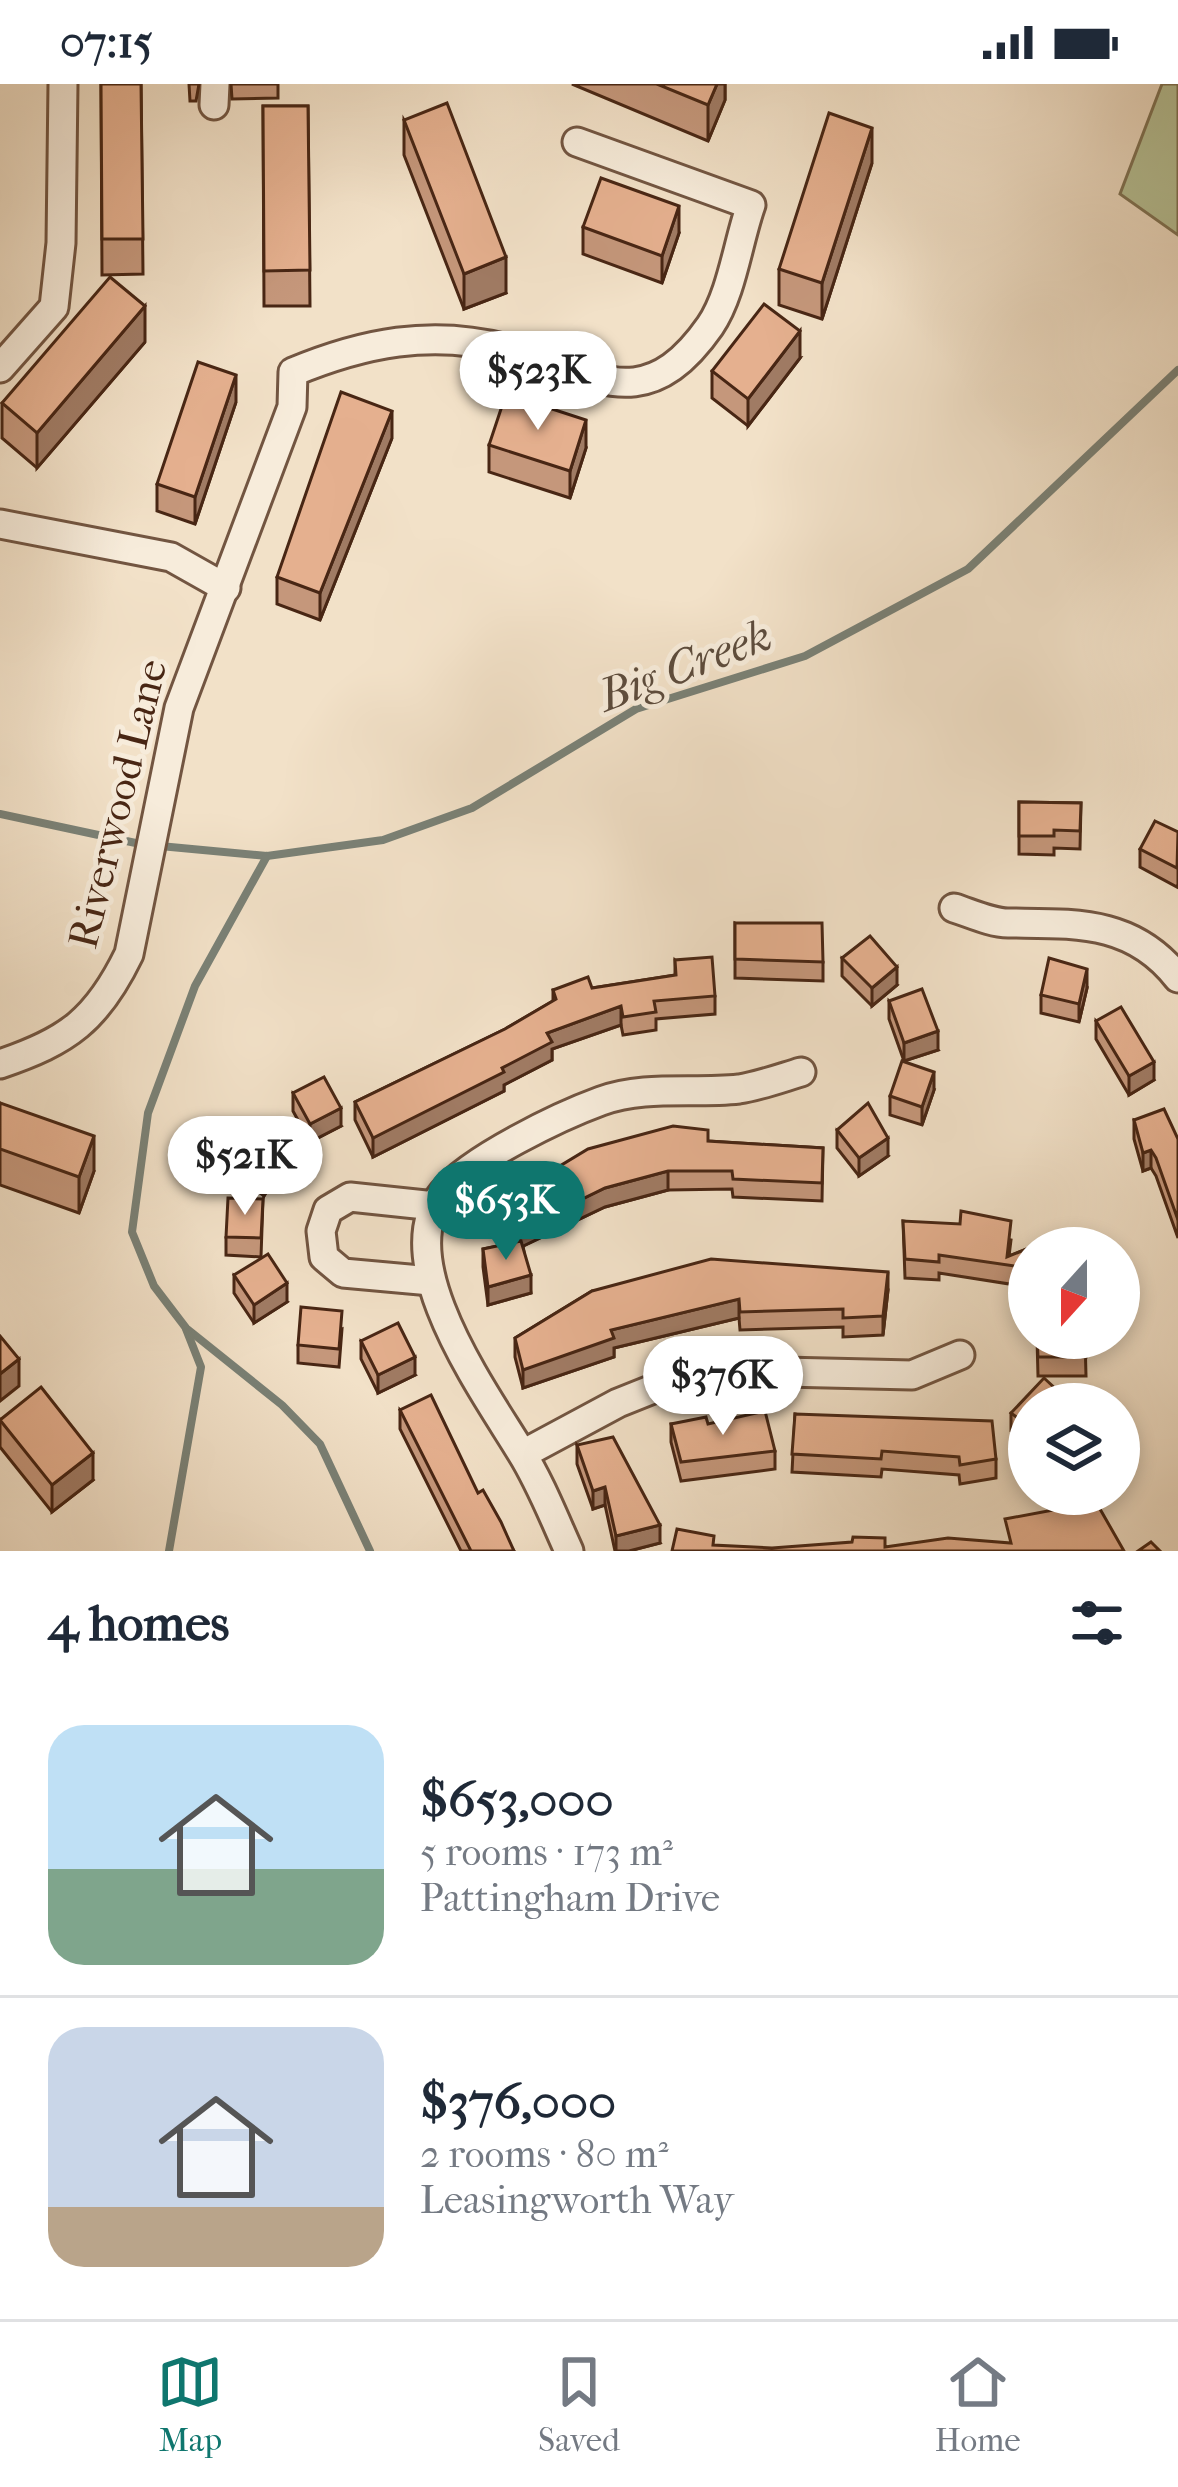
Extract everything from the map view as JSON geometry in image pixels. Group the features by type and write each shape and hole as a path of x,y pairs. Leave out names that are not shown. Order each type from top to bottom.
{"street":[{"path":"0,368 54,308 61,243 63,84"},
{"name":"Riverwood Lane","path":"0,1064 52,1047 88,1017 112,990 129,954 179,708 292,407 293,372 378,341 506,349 606,384 640,381 681,360 712,324 751,205 578,142"},
{"path":"0,524 171,557 226,588"},
{"path":"954,908 1004,924 1080,921 1154,954 1178,978"},
{"path":"569,1551 523,1454 477,1388 430,1281 428,1246 435,1206 474,1166 603,1100 642,1093 742,1089 801,1072"},
{"path":"430,1281 343,1273 324,1257 321,1232 328,1210 350,1197 435,1206"},
{"path":"523,1454 618,1402 679,1379 746,1371 912,1375 961,1355"}],"green space":[{"path":"1162,84 1178,84 1178,235 1120,194"}],"building":[{"path":"101,84 141,84 143,239 102,239"},
{"path":"657,84 717,84 708,105"},
{"path":"447,103 506,257 464,274 404,120"},
{"path":"263,106 308,106 310,270 264,271"},
{"path":"829,113 872,128 822,283 779,269"},
{"path":"601,178 679,206 662,256 583,227"},
{"path":"110,277 145,306 37,433 2,403"},
{"path":"764,304 800,331 748,399 712,371"},
{"path":"198,362 236,375 195,497 157,484"},
{"path":"341,392 392,411 320,593 277,577"},
{"path":"506,394 586,420 570,471 489,445"},
{"path":"1019,802 1081,803 1080,831 1019,836"},
{"path":"1155,821 1178,832 1177,868 1140,849"},
{"path":"735,923 822,923 823,962 735,959"},
{"path":"870,936 897,967 872,988 842,958"},
{"path":"712,957 715,996 654,1001 656,1012 623,1017 621,1006 547,1033 552,1042 502,1068 504,1072 373,1138 355,1102 505,1029 556,999 553,990 588,977 592,988 676,975 675,960"},
{"path":"1049,958 1087,969 1079,1004 1041,995"},
{"path":"922,989 938,1031 904,1043 889,1001"},
{"path":"1121,1007 1154,1062 1129,1076 1096,1021"},
{"path":"902,1061 934,1072 922,1107 890,1096"},
{"path":"324,1077 341,1108 310,1124 293,1093"},
{"path":"0,1103 94,1136 79,1177 0,1149"},
{"path":"868,1103 888,1138 859,1158 837,1130"},
{"path":"1164,1109 1178,1139 1178,1220 1156,1158 1151,1150 1143,1153 1134,1120"},
{"path":"259,1125 284,1145 264,1178 236,1156"},
{"path":"673,1126 708,1130 708,1141 823,1148 822,1183 733,1179 732,1171 668,1171 605,1188 519,1230 505,1183 558,1167 588,1149"},
{"path":"228,1198 263,1199 261,1238 226,1237"},
{"path":"961,1211 1011,1221 1008,1265 939,1255 939,1262 905,1259 903,1221 960,1224"},
{"path":"521,1241 531,1275 488,1287 483,1249"},
{"path":"268,1254 287,1283 254,1305 234,1275"},
{"path":"711,1259 888,1272 883,1316 843,1318 843,1309 740,1312 739,1299 611,1330 614,1338 523,1370 515,1338 592,1291"},
{"path":"301,1307 342,1311 339,1349 298,1345"},
{"path":"398,1323 415,1357 378,1375 361,1341"},
{"path":"0,1336 19,1359 0,1374"},
{"path":"41,1387 93,1453 52,1485 0,1420"},
{"path":"431,1395 478,1493 483,1490 514,1551 471,1551 400,1410"},
{"path":"765,1411 775,1451 681,1462 671,1424 706,1417 708,1424"},
{"path":"795,1414 992,1421 996,1459 960,1465 959,1457 882,1451 881,1459 792,1454"},
{"path":"613,1437 660,1525 616,1536 605,1487 593,1491 577,1445"},
{"path":"1103,1515 1124,1551 672,1551 677,1529 714,1536 713,1545 772,1548 852,1542 853,1537 885,1538 885,1547 948,1538 1011,1543 1005,1519"},
{"path":"1151,1542 1160,1551 1138,1551"}],"waterway":[{"name":"Big Creek","path":"160,846 267,856 383,840 472,808 636,709 805,656 968,569 1178,370"},
{"name":"Big Creek","path":"0,814 145,845"},
{"path":"267,856 195,986 148,1113 132,1232 154,1286 186,1328 282,1405 320,1444 370,1551"},
{"path":"169,1551 201,1367 186,1329"}]}
